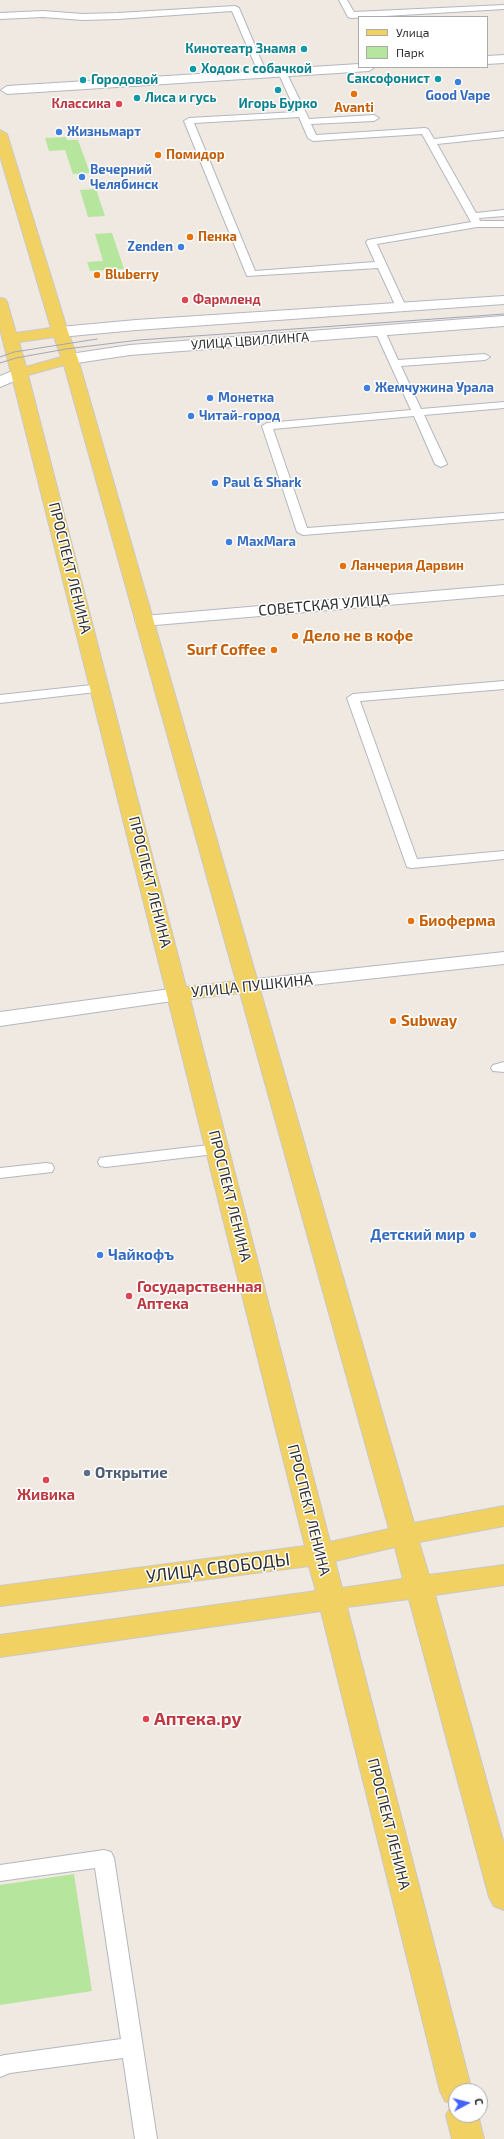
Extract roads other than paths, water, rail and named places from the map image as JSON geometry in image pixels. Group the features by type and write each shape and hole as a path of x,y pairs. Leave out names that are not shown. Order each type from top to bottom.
{"main road":[{"path":"0,134 60,332 70,359 419,1587 504,1897"},
{"name":"ПРОСПЕКТ ЛЕНИНА","path":"0,302 5,339 20,372 454,2083"},
{"name":"УЛИЦА ЦВИЛЛИНГА","path":"5,339 60,332"},
{"name":"УЛИЦА ЦВИЛЛИНГА","path":"20,372 70,359"},
{"name":"УЛИЦА ПУШКИНА","path":"178,994 248,986"},
{"name":"УЛИЦА СВОБОДЫ","path":"0,1596 321,1554 451,1525 504,1516"},
{"path":"0,1646 332,1601 504,1575"},
{"path":"464,2123 468,2139"}],"street":[{"path":"488,60 504,58"},
{"path":"7,90 358,68"},
{"name":"УЛИЦА ЦВИЛЛИНГА","path":"60,332 136,325 504,300"},
{"name":"УЛИЦА ЦВИЛЛИНГА","path":"70,359 130,350 504,322"},
{"name":"УЛИЦА ЦВИЛЛИНГА","path":"0,382 20,372"},
{"name":"СОВЕТСКАЯ УЛИЦА","path":"144,621 504,590"},
{"name":"УЛИЦА ПУШКИНА","path":"248,986 504,958"},
{"name":"УЛИЦА ПУШКИНА","path":"0,1019 125,1000 178,994"}],"lane":[{"path":"343,0 352,15 371,16 504,7"},
{"path":"0,16 43,14 83,17 118,16 235,8 263,74"},
{"path":"282,72 313,138 425,131 475,220"},
{"path":"374,118 189,121 251,274 382,264"},
{"path":"430,142 504,134"},
{"path":"402,307 371,242 390,240 504,213"},
{"path":"475,220 504,224"},
{"path":"380,331 441,464"},
{"path":"395,363 485,357"},
{"path":"504,405 267,426 303,532 504,516"},
{"path":"504,685 353,698 412,864 504,855"},
{"path":"0,699 101,688"},
{"path":"106,1162 218,1149"},
{"path":"0,1173 46,1168"},
{"path":"0,1873 104,1858 146,2139"},
{"path":"0,2068 5,2064 132,2047"}],"tram line":[{"path":"0,363 16,358 66,349 139,340 504,314"},
{"path":"0,357 14,352 97,339"}],"place":[{"name":"Кинотеатр Знамя","path":"304,49"},
{"name":"Ходок с собачкой","path":"193,69"},
{"name":"Саксофонист","path":"438,79"},
{"name":"Городовой","path":"83,80"},
{"name":"Good Vape","path":"458,82"},
{"name":"Игорь Бурко","path":"278,90"},
{"name":"Avanti","path":"354,94"},
{"name":"Лиса и гусь","path":"137,98"},
{"name":"Классика","path":"119,104"},
{"name":"Жизньмарт","path":"59,132"},
{"name":"Помидор","path":"158,155"},
{"name":"Вечерний Челябинск","path":"82,177"},
{"name":"Пенка","path":"190,237"},
{"name":"Zenden","path":"181,247"},
{"name":"Bluberry","path":"97,275"},
{"name":"Фармленд","path":"185,300"},
{"name":"Жемчужина Урала","path":"367,388"},
{"name":"Монетка","path":"210,398"},
{"name":"Читай-город","path":"191,416"},
{"name":"Paul & Shark","path":"215,483"},
{"name":"MaxMara","path":"229,542"},
{"name":"Ланчерия Дарвин","path":"343,566"},
{"name":"Дело не в кофе","path":"295,636"},
{"name":"Surf Coffee","path":"274,650"},
{"name":"Биоферма","path":"411,921"},
{"name":"Subway","path":"393,1021"},
{"name":"Детский мир","path":"473,1235"},
{"name":"Чайкофъ","path":"100,1255"},
{"name":"Государственная Аптека","path":"129,1296"},
{"name":"Открытие","path":"87,1473"},
{"name":"Живика","path":"46,1480"},
{"name":"Аптека.ру","path":"146,1719"}]}
